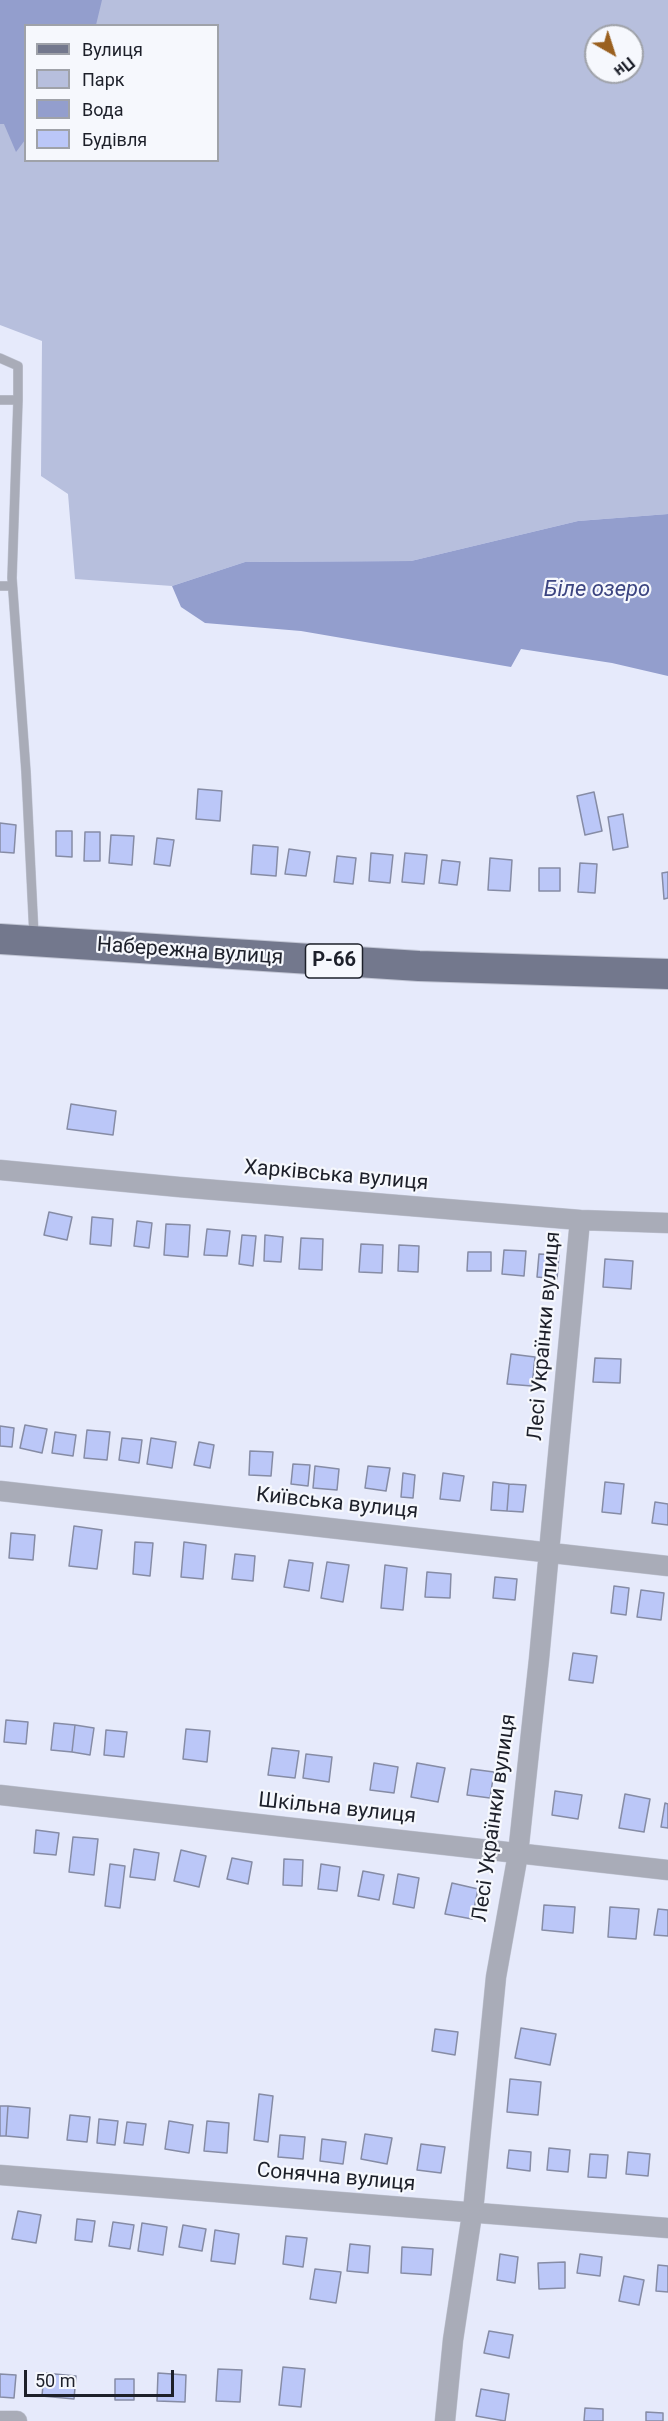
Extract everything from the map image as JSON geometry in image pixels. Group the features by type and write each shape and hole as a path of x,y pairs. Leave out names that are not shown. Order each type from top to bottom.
{"main road":[{"name":"Набережна вулиця","path":"0,939 419,966 668,974"}],"street":[{"name":"Харківська вулиця","path":"0,1170 579,1220 668,1223"},
{"name":"Лесі Українки вулиця","path":"445,2421 453,2340 472,2213 496,1977 518,1854 549,1552 579,1220"},
{"name":"Київська вулиця","path":"0,1491 668,1566"},
{"name":"Шкільна вулиця","path":"0,1795 668,1870"},
{"name":"Сонячна вулиця","path":"0,2175 668,2228"},
{"path":"0,2421 17,2421"}],"lane":[{"path":"0,358 18,366 12,586 26,772 34,942"},
{"path":"0,400 18,400"},
{"path":"0,586 12,586"}],"green space":[{"path":"0,0 668,0 668,514 578,521 411,561 245,562 172,586 75,579 68,494 41,476 42,341 0,325"}],"water":[{"path":"0,0 102,0 96,24 24,24 24,141 16,152 4,124 0,124"},
{"name":"Біле озеро","path":"668,514 668,676 612,663 521,649 511,667 301,631 205,623 181,607 172,586 245,562 411,561 578,521"}],"building":[{"path":"198,789 222,791 220,821 196,819"},
{"path":"594,792 602,831 585,835 577,796"},
{"path":"623,814 628,847 613,850 608,817"},
{"path":"0,823 16,825 14,853 0,852"},
{"path":"56,831 72,831 72,857 56,856"},
{"path":"85,832 100,832 100,861 84,861"},
{"path":"111,835 134,836 132,865 109,863"},
{"path":"157,838 174,840 170,866 154,864"},
{"path":"253,845 278,847 276,876 251,874"},
{"path":"289,849 310,852 306,876 285,874"},
{"path":"371,853 393,855 390,883 369,881"},
{"path":"405,853 427,855 424,884 402,882"},
{"path":"337,856 356,858 353,884 334,882"},
{"path":"490,858 512,860 510,891 488,890"},
{"path":"442,860 460,862 457,885 439,883"},
{"path":"580,863 597,864 595,893 578,892"},
{"path":"539,868 560,868 560,891 539,891"},
{"path":"668,872 668,898 664,899 662,873"},
{"path":"71,1104 116,1111 113,1135 67,1129"},
{"path":"49,1212 72,1217 67,1240 44,1235"},
{"path":"92,1217 113,1219 111,1246 90,1244"},
{"path":"137,1221 152,1223 149,1248 134,1246"},
{"path":"166,1224 190,1225 188,1257 164,1255"},
{"path":"207,1229 230,1231 227,1256 204,1255"},
{"path":"242,1235 256,1236 253,1266 239,1264"},
{"path":"265,1235 283,1237 281,1262 264,1261"},
{"path":"301,1238 323,1239 322,1270 299,1269"},
{"path":"361,1244 383,1245 382,1273 359,1272"},
{"path":"399,1245 419,1246 418,1272 398,1271"},
{"path":"504,1250 526,1251 524,1276 502,1274"},
{"path":"468,1252 491,1252 491,1271 467,1271"},
{"path":"539,1254 559,1255 557,1279 537,1277"},
{"path":"605,1259 633,1261 631,1289 603,1287"},
{"path":"511,1354 535,1357 532,1386 507,1384"},
{"path":"595,1358 621,1359 620,1383 593,1382"},
{"path":"25,1425 47,1429 42,1453 20,1448"},
{"path":"0,1426 14,1428 12,1447 0,1446"},
{"path":"87,1430 110,1432 107,1460 84,1458"},
{"path":"55,1432 76,1435 73,1456 52,1453"},
{"path":"122,1438 142,1440 139,1463 119,1460"},
{"path":"151,1438 176,1442 172,1468 147,1464"},
{"path":"199,1442 214,1445 210,1468 194,1465"},
{"path":"250,1451 273,1452 271,1476 249,1475"},
{"path":"293,1464 310,1465 308,1486 291,1484"},
{"path":"315,1466 339,1469 337,1490 313,1488"},
{"path":"368,1466 390,1468 386,1491 365,1488"},
{"path":"403,1473 415,1475 413,1498 401,1497"},
{"path":"443,1473 464,1476 460,1501 440,1499"},
{"path":"493,1482 509,1484 507,1511 491,1510"},
{"path":"605,1482 624,1484 621,1514 602,1512"},
{"path":"509,1484 526,1485 523,1512 507,1511"},
{"path":"655,1502 668,1504 668,1525 652,1523"},
{"path":"74,1526 102,1530 97,1569 69,1566"},
{"path":"11,1533 35,1535 33,1560 9,1558"},
{"path":"135,1542 153,1543 150,1576 133,1574"},
{"path":"184,1542 206,1545 203,1579 181,1577"},
{"path":"235,1554 255,1556 253,1581 232,1579"},
{"path":"289,1560 313,1563 309,1591 284,1587"},
{"path":"327,1562 349,1565 343,1602 321,1598"},
{"path":"385,1565 407,1568 403,1610 381,1608"},
{"path":"427,1572 451,1574 450,1598 425,1597"},
{"path":"495,1577 517,1579 515,1600 493,1598"},
{"path":"614,1586 629,1588 626,1615 611,1613"},
{"path":"641,1590 664,1593 661,1620 637,1617"},
{"path":"573,1653 597,1656 593,1683 569,1680"},
{"path":"6,1720 28,1722 26,1744 4,1742"},
{"path":"54,1723 75,1725 72,1752 51,1750"},
{"path":"75,1725 94,1728 90,1755 72,1752"},
{"path":"186,1729 210,1731 207,1762 183,1759"},
{"path":"106,1730 127,1732 124,1757 104,1755"},
{"path":"272,1748 299,1751 295,1778 268,1775"},
{"path":"306,1754 332,1757 329,1782 303,1778"},
{"path":"374,1763 398,1767 394,1793 370,1790"},
{"path":"417,1763 445,1768 438,1802 411,1797"},
{"path":"471,1769 494,1772 490,1798 467,1795"},
{"path":"555,1791 582,1795 578,1819 552,1815"},
{"path":"625,1794 650,1799 644,1832 619,1828"},
{"path":"665,1803 668,1804 668,1828 661,1827"},
{"path":"36,1830 59,1833 56,1855 34,1853"},
{"path":"73,1837 98,1839 94,1875 69,1872"},
{"path":"134,1849 159,1853 155,1880 130,1877"},
{"path":"181,1850 206,1856 199,1887 174,1881"},
{"path":"232,1858 252,1862 248,1884 227,1879"},
{"path":"284,1859 303,1860 302,1886 283,1885"},
{"path":"110,1864 125,1866 120,1908 105,1906"},
{"path":"321,1864 340,1867 337,1891 318,1889"},
{"path":"363,1871 384,1875 379,1900 358,1896"},
{"path":"398,1874 419,1878 414,1908 393,1904"},
{"path":"452,1883 478,1889 472,1919 445,1914"},
{"path":"544,1905 575,1907 573,1933 542,1930"},
{"path":"610,1907 639,1909 636,1939 608,1937"},
{"path":"658,1909 668,1910 668,1936 654,1935"},
{"path":"521,2028 556,2034 550,2065 515,2058"},
{"path":"435,2029 458,2032 455,2055 432,2051"},
{"path":"510,2079 541,2082 538,2115 507,2112"},
{"path":"259,2094 273,2096 268,2142 254,2140"},
{"path":"0,2106 8,2106 6,2136 0,2136"},
{"path":"8,2106 30,2108 28,2138 6,2136"},
{"path":"70,2115 90,2117 87,2142 67,2140"},
{"path":"99,2119 118,2121 115,2145 97,2143"},
{"path":"169,2121 193,2125 189,2153 165,2149"},
{"path":"207,2121 229,2123 227,2153 204,2151"},
{"path":"127,2122 146,2124 143,2145 124,2143"},
{"path":"365,2134 392,2138 387,2164 361,2159"},
{"path":"280,2135 305,2137 303,2159 278,2157"},
{"path":"322,2139 346,2142 343,2164 320,2161"},
{"path":"421,2144 445,2147 441,2173 417,2170"},
{"path":"549,2148 570,2150 568,2172 547,2170"},
{"path":"509,2150 531,2152 530,2171 507,2168"},
{"path":"628,2152 650,2154 648,2176 626,2174"},
{"path":"590,2154 608,2155 606,2178 588,2177"},
{"path":"18,2211 41,2215 36,2243 12,2239"},
{"path":"77,2219 95,2221 92,2242 75,2240"},
{"path":"113,2222 134,2225 130,2249 109,2246"},
{"path":"142,2223 167,2227 163,2255 138,2251"},
{"path":"183,2225 206,2229 202,2251 179,2247"},
{"path":"215,2230 239,2234 235,2264 211,2261"},
{"path":"286,2236 307,2238 303,2267 283,2264"},
{"path":"350,2244 370,2246 368,2273 347,2271"},
{"path":"402,2247 433,2249 431,2275 401,2273"},
{"path":"500,2254 518,2257 515,2283 497,2280"},
{"path":"580,2254 602,2257 600,2276 577,2273"},
{"path":"565,2262 565,2288 539,2289 538,2263"},
{"path":"658,2265 668,2266 668,2292 656,2291"},
{"path":"315,2269 341,2272 336,2303 310,2299"},
{"path":"624,2276 644,2280 639,2305 619,2301"},
{"path":"489,2331 513,2335 509,2358 484,2353"},
{"path":"283,2367 305,2369 301,2407 279,2405"},
{"path":"218,2369 242,2370 240,2402 216,2401"},
{"path":"44,2373 76,2376 74,2399 42,2396"},
{"path":"158,2373 186,2375 185,2402 157,2401"},
{"path":"0,2374 16,2375 14,2398 0,2397"},
{"path":"115,2379 134,2379 134,2400 115,2400"},
{"path":"481,2389 509,2394 505,2421 476,2416"},
{"path":"585,2408 603,2409 603,2421 584,2421"},
{"path":"646,2412 663,2413 663,2421 646,2421"}]}
